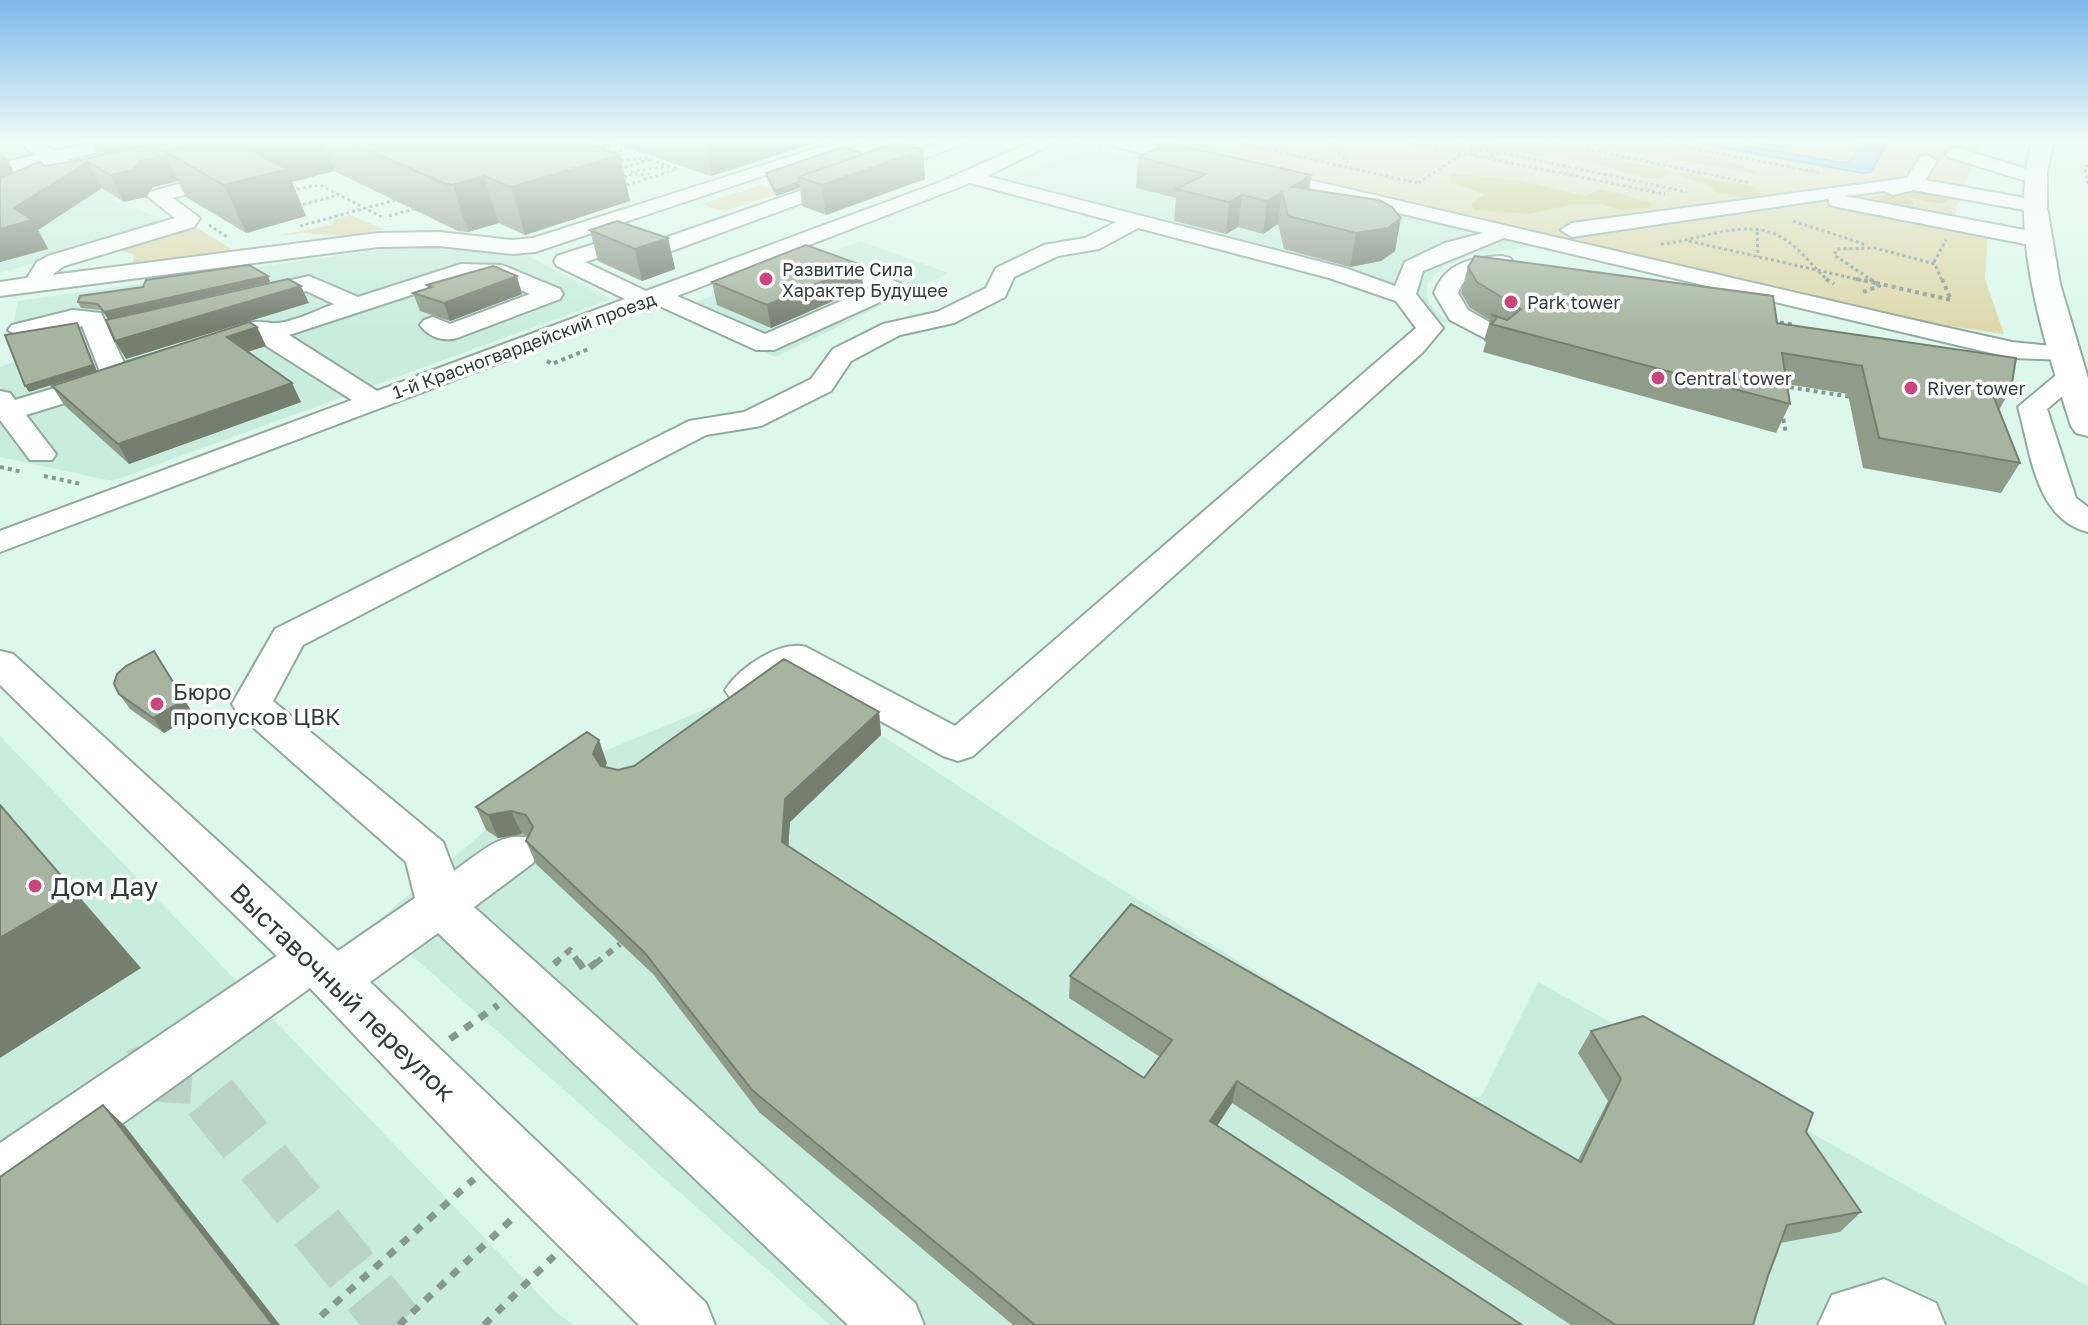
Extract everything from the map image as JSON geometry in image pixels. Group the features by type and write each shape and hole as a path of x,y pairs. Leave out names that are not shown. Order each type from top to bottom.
{"main road":[{"path":"2036,206 2040,240 2067,365 2088,426"}],"street":[{"path":"35,284 50,264 188,221 166,205"},
{"path":"556,215 612,205"},
{"path":"0,289 368,240 439,239 521,247 612,205"},
{"path":"740,220 892,288 765,344 565,261 625,241 650,251 783,205"},
{"name":"1-й Красногвардейский проезд","path":"0,542 898,205"},
{"path":"715,711 793,656 958,746 1414,346 1430,328 1404,295 1385,292 1337,273 1077,205"},
{"path":"1392,205 1610,256 1795,320"},
{"path":"1572,230 1746,205"},
{"path":"1860,205 2040,240"},
{"path":"2029,205 2036,206"},
{"path":"893,1325 440,905 427,854 252,704 288,637 699,427 751,420 821,385 842,355 892,329 945,318 996,292 1004,273 1052,250 1091,244 1136,220"},
{"path":"1404,295 1413,267 1453,248 1490,239 1501,230"},
{"path":"1552,267 1576,255 1610,256"},
{"path":"1498,337 1459,315 1447,298 1448,283 1464,269 1525,271"},
{"path":"270,333 461,271 494,270 551,294 448,333 433,325"},
{"path":"218,304 309,283 356,305"},
{"path":"1707,304 1795,320 2012,350 2067,365 2032,407 2061,502 2088,522"},
{"path":"21,330 73,318 92,318 115,374"},
{"path":"97,332 127,325"},
{"path":"231,337 261,328 373,401"},
{"path":"41,454 4,405 110,380 115,374 186,352"},
{"name":"Выставочный переулок","path":"0,663 323,969 504,1152 684,1325"},
{"path":"13,1168 323,969 440,905 517,851"},
{"path":"1849,1325 1854,1317 1884,1310 1914,1325"}],"path":[{"path":"291,208 303,205"},
{"path":"359,205 386,219 429,205"},
{"path":"295,228 378,205"},
{"path":"1718,205 1729,207"},
{"path":"1789,220 1935,264 1951,300 1878,284 1816,270 1758,257 1689,241 1757,231 1784,239 1816,270 1832,284 1845,289"},
{"path":"1757,223 1758,257"},
{"path":"1875,248 1844,247 1837,249 1834,255 1878,284"},
{"path":"1853,290 1869,292 1876,289 1878,284"},
{"path":"1765,320 1795,320"},
{"path":"552,364 591,348"},
{"path":"1786,434 1778,385 1853,397"},
{"path":"321,1316 504,1152"},
{"path":"399,1325 543,1190"},
{"path":"484,1325 583,1228"}],"shaded area":[{"path":"0,205 125,205 173,223 0,273"},
{"path":"704,205 744,205 722,212"},
{"path":"1065,205 1332,205 1366,213 1377,205 1387,205 1534,240 1526,247 1466,257 1443,267 1427,284 1428,302 1450,325 1335,276"},
{"path":"1416,205 1957,205 1953,226 1988,234 1985,279 2004,334 1936,324"},
{"path":"1472,205 1575,205 1528,214 1475,210"},
{"path":"1603,205 1653,207 1625,211"},
{"path":"350,215 383,229 348,236 305,233 276,236 331,225 334,220"},
{"path":"191,224 236,252 138,265 133,261 134,255 122,250"},
{"path":"861,241 948,273 775,357 696,321 691,304"},
{"path":"413,245 528,256 611,299 112,481 0,457 0,367 16,361 9,342 18,301"},
{"path":"781,678 881,735 1023,829 1459,1096 1481,1097 1538,982 2088,1286 2088,1325 830,1325 375,923 486,830 595,755"},
{"path":"0,736 557,1313 574,1325 0,1325"}],"building":[{"path":"0,205 19,205 14,208 32,220 0,229"},
{"path":"1285,205 1388,205 1401,218 1388,228 1356,233 1288,216"},
{"path":"617,221 668,238 635,249 590,230"},
{"path":"806,245 861,265 767,305 712,282"},
{"path":"1475,256 1773,296 1777,323 2016,358 2011,389 1989,385 2020,463 1879,438 1862,366 1782,353 1790,404 1491,324 1497,318 1491,314 1507,320 1521,309 1477,282 1468,267"},
{"path":"249,265 268,276 104,312 98,304 78,302 80,296 143,287 146,280"},
{"path":"493,266 517,276 444,303 413,293 432,287 427,285"},
{"path":"288,279 301,286 115,341 106,320"},
{"path":"249,322 257,327 227,337 292,383 118,444 52,386"},
{"path":"77,323 93,365 25,386 5,335"},
{"name":"Бюро пропусков ЦВК","path":"154,651 184,700 153,718 119,694 114,684 117,674 126,666"},
{"path":"784,659 879,712 785,799 782,842 1144,1078 1172,1040 1070,976 1131,904 1581,1162 1621,1079 1591,1031 1643,1016 1813,1113 1806,1132 1861,1212 1787,1225 1753,1325 1616,1325 1237,1081 1210,1121 1522,1325 1035,1325 752,1090 644,952 526,841 533,827 526,815 511,811 488,815 476,807 587,732 599,740 593,754 601,766 618,770 634,766"},
{"path":"0,805 76,893 0,938"},
{"path":"103,1105 273,1325 0,1325 0,1177"}],"tunnel":[{"path":"137,1077 147,1073 193,1076 396,1325"}],"place":[{"name":"Развитие Сила Характер Будущее","path":"766,279"},
{"name":"Park tower","path":"1511,302"},
{"name":"Central tower","path":"1658,378"},
{"name":"River tower","path":"1911,388"},
{"name":"Бюро пропусков ЦВК","path":"157,704"},
{"name":"Дом Дау","path":"35,886"}]}
